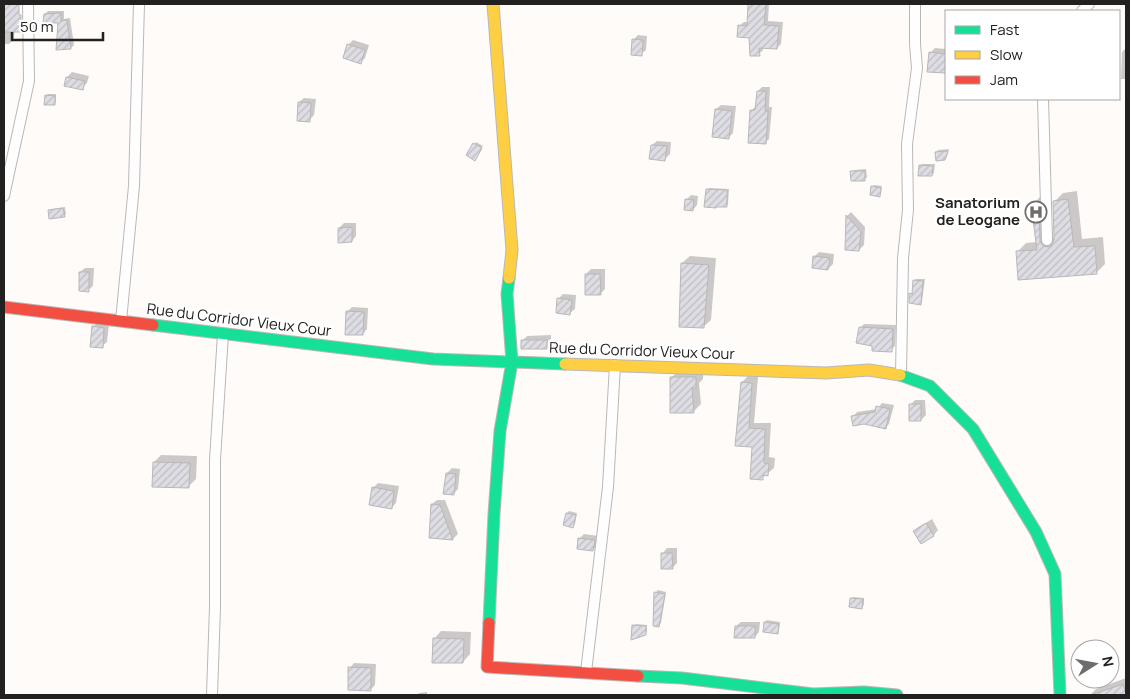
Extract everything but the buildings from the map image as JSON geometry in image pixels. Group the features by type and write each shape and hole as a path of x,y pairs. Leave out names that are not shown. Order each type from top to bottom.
{"street":[{"path":"4,196 29,81 28,4"},
{"path":"121,321 134,186 139,4"},
{"path":"492,4 512,250 507,294 512,362 500,431 487,667 682,678 813,694 864,692 897,695"},
{"path":"901,375 903,261 908,210 907,144 917,68 915,4"},
{"path":"1043,100 1047,240"},
{"name":"Rue du Corridor Vieux Cour","path":"4,307 433,359 826,373 869,370 901,375 930,386 973,430 1036,532 1054,574 1060,695"},
{"path":"212,695 215,607 215,460 223,334"},
{"path":"586,672 608,487 615,365"}],"traffic: fast":[{"path":"489,623 500,431 512,362 507,294 509,278"},
{"path":"153,325 433,359 565,364"},
{"path":"900,375 930,386 973,429 1036,532 1055,574 1060,695"},
{"path":"638,676 682,678 813,694 864,692 897,695"}],"traffic: slow":[{"path":"493,4 512,250 509,278"},
{"path":"565,364 826,373 869,370 900,375"}],"traffic: jam":[{"path":"4,307 153,325"},
{"path":"489,623 487,667 638,676"}],"place":[{"name":"Sanatorium de Leogane","path":"1036,212"}]}
